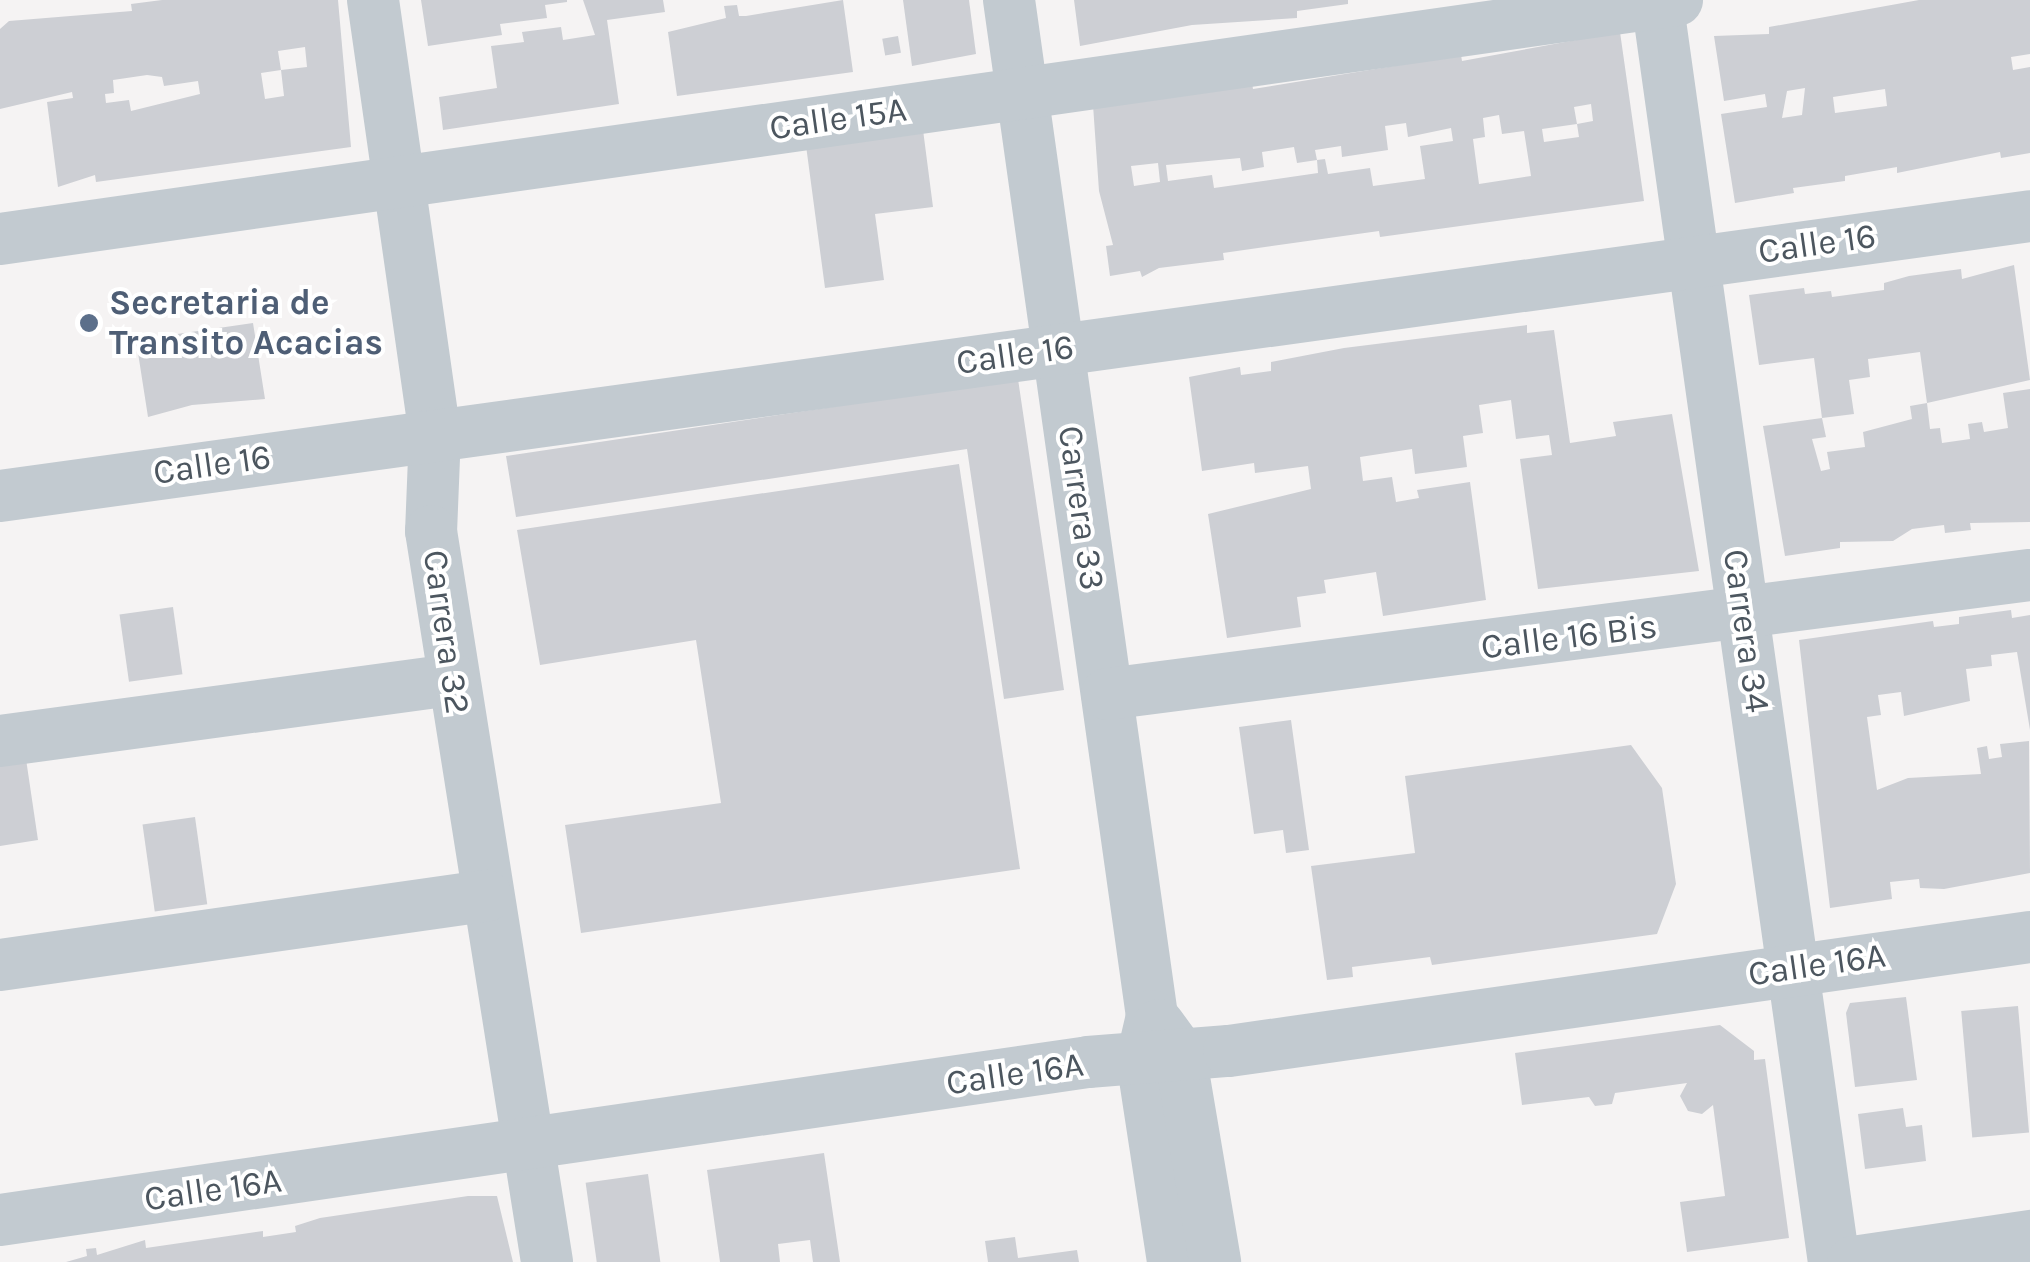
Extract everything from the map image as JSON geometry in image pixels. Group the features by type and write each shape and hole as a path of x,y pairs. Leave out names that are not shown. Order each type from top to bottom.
{"street":[{"name":"Carrera 32","path":"373,0 436,433 431,531 547,1262"},
{"name":"Carrera 33","path":"1009,0 1158,1042 1173,1262"},
{"name":"Calle 15A","path":"0,239 1664,1"},
{"name":"Carrera 34","path":"1664,1 1694,260 1834,1262"},
{"name":"Calle 16","path":"0,496 2030,216"},
{"name":"Calle 16 Bis","path":"1107,694 1744,615 2030,575"},
{"path":"0,740 452,680"},
{"path":"0,966 486,896"},
{"name":"Calle 16A","path":"0,1220 526,1146 1158,1042 1793,970 2030,937"},
{"name":"Carrera 33","path":"1158,1042 1215,1262"},
{"path":"1853,1262 2030,1236"}],"building":[{"path":"162,0 338,0 351,147 96,182 95,175 58,187 47,102 73,98 72,92 0,109 0,29 9,21 132,11 131,4","holes":["305,47 307,67 281,70 278,51","281,70 284,96 265,99 261,73","147,75 162,77 164,86 198,81 200,94 131,111 129,100 106,103 105,94 114,93 113,80"]},
{"path":"421,0 567,2 545,5 547,18 500,24 502,35 428,46"},
{"path":"583,0 663,0 665,12 607,20 619,104 443,130 439,97 497,88 491,46 524,42 522,32 561,27 563,40 595,35"},
{"path":"843,0 853,72 677,96 668,32 726,18 724,6 737,5 739,16 746,16"},
{"path":"903,0 969,0 976,54 912,66"},
{"path":"1074,0 1348,0 1348,4 1297,11 1297,18 1192,25 1080,46"},
{"path":"1919,0 2030,0 2030,54 2011,57 2013,70 2030,67 2030,153 2001,158 2000,152 1897,173 1897,167 1845,176 1845,181 1793,188 1794,193 1735,203 1721,114 1767,107 1765,94 1724,101 1714,36 1769,34 1769,27","holes":["1805,88 1802,115 1782,118 1787,91","1885,89 1887,106 1835,113 1833,97"]},
{"path":"1620,32 1644,201 1380,237 1379,231 1223,253 1224,260 1159,268 1142,277 1140,271 1110,276 1106,246 1113,245 1099,191 1093,105 1252,83 1253,89 1461,55 1462,61","holes":["1591,104 1593,121 1577,124 1574,107","1499,115 1502,134 1524,131 1531,176 1479,184 1473,139 1485,137 1483,118","1406,123 1408,137 1451,128 1453,141 1420,146 1425,179 1373,186 1370,168 1328,174 1325,159 1317,160 1315,150 1341,146 1342,157 1388,150 1385,126","1577,124 1579,137 1544,142 1542,129","1294,147 1297,163 1317,160 1318,173 1214,188 1212,175 1168,181 1166,165 1240,158 1242,171 1264,167 1262,152","1158,163 1160,182 1134,186 1131,166"]},
{"path":"898,36 901,53 885,56 882,39"},
{"path":"922,122 933,207 875,214 884,280 825,288 805,138"},
{"path":"2014,265 2030,380 1927,403 1920,352 1868,359 1870,377 1849,380 1854,414 1822,418 1814,358 1759,365 1749,295 1804,288 1805,294 1831,291 1832,297 1884,290 1884,283 1909,276 1961,269 1962,279"},
{"path":"253,323 265,399 192,405 148,417 136,340"},
{"path":"1527,325 1527,333 1554,330 1570,443 1616,436 1613,422 1672,414 1699,571 1538,589 1520,459 1552,455 1549,435 1516,439 1511,400 1479,405 1483,433 1463,436 1467,467 1415,474 1412,449 1360,457 1363,481 1392,477 1396,502 1419,498 1417,490 1470,482 1486,600 1383,616 1376,572 1324,580 1326,593 1297,597 1301,627 1227,638 1208,514 1311,489 1308,466 1255,473 1254,463 1202,471 1189,377 1240,367 1241,375 1271,371 1271,362 1344,348"},
{"path":"1018,379 1064,690 1004,699 967,449 516,517 506,456"},
{"path":"2030,389 2030,522 1970,523 1971,530 1945,533 1944,525 1912,529 1893,541 1840,542 1840,548 1785,556 1763,426 1822,418 1826,437 1812,439 1821,471 1830,469 1827,452 1865,447 1863,432 1912,419 1910,406 1927,403 1930,429 1940,428 1942,443 1970,439 1968,424 1982,422 1984,432 2008,428 2003,393"},
{"path":"959,464 1020,869 581,933 565,825 721,803 696,640 540,665 517,530"},
{"path":"173,607 182,674 129,682 120,615"},
{"path":"2011,610 2012,618 2030,615 2030,730 2017,652 1991,655 1992,666 1966,669 1970,701 1904,716 1901,692 1878,695 1881,715 1867,717 1877,790 1908,778 1981,774 1977,748 1987,746 1989,759 2002,757 2000,744 2029,741 2030,873 1944,889 1920,888 1919,879 1890,882 1892,899 1830,908 1799,640 1933,621 1934,627 1959,624 1959,617"},
{"path":"1291,720 1309,850 1286,853 1283,830 1254,834 1239,727"},
{"path":"1631,745 1662,788 1676,884 1657,934 1432,965 1430,957 1352,967 1353,977 1327,980 1311,866 1415,853 1405,776"},
{"path":"26,759 38,840 0,846 0,763"},
{"path":"195,817 207,904 155,912 143,824"},
{"path":"1906,997 1917,1080 1855,1087 1846,1013 1850,1003"},
{"path":"2018,1006 2029,1133 1972,1137 1961,1011"},
{"path":"1720,1025 1754,1051 1754,1060 1765,1059 1789,1238 1687,1252 1680,1202 1725,1196 1713,1105 1702,1114 1688,1111 1680,1096 1687,1083 1615,1093 1612,1104 1595,1106 1589,1097 1522,1105 1515,1053"},
{"path":"1903,1108 1906,1127 1922,1125 1926,1161 1865,1169 1858,1114"},
{"path":"824,1153 840,1262 813,1262 810,1240 778,1244 780,1262 720,1262 707,1170"},
{"path":"648,1174 660,1262 597,1262 586,1183"},
{"path":"468,1196 497,1196 513,1262 66,1262 87,1256 86,1249 96,1248 97,1255 145,1240 146,1248 263,1231 263,1237 296,1232 295,1226 320,1218"},
{"path":"1015,1237 1018,1258 1077,1250 1079,1262 988,1262 985,1241"}],"place":[{"name":"Secretaria de Transito Acacias","path":"89,323"}]}
